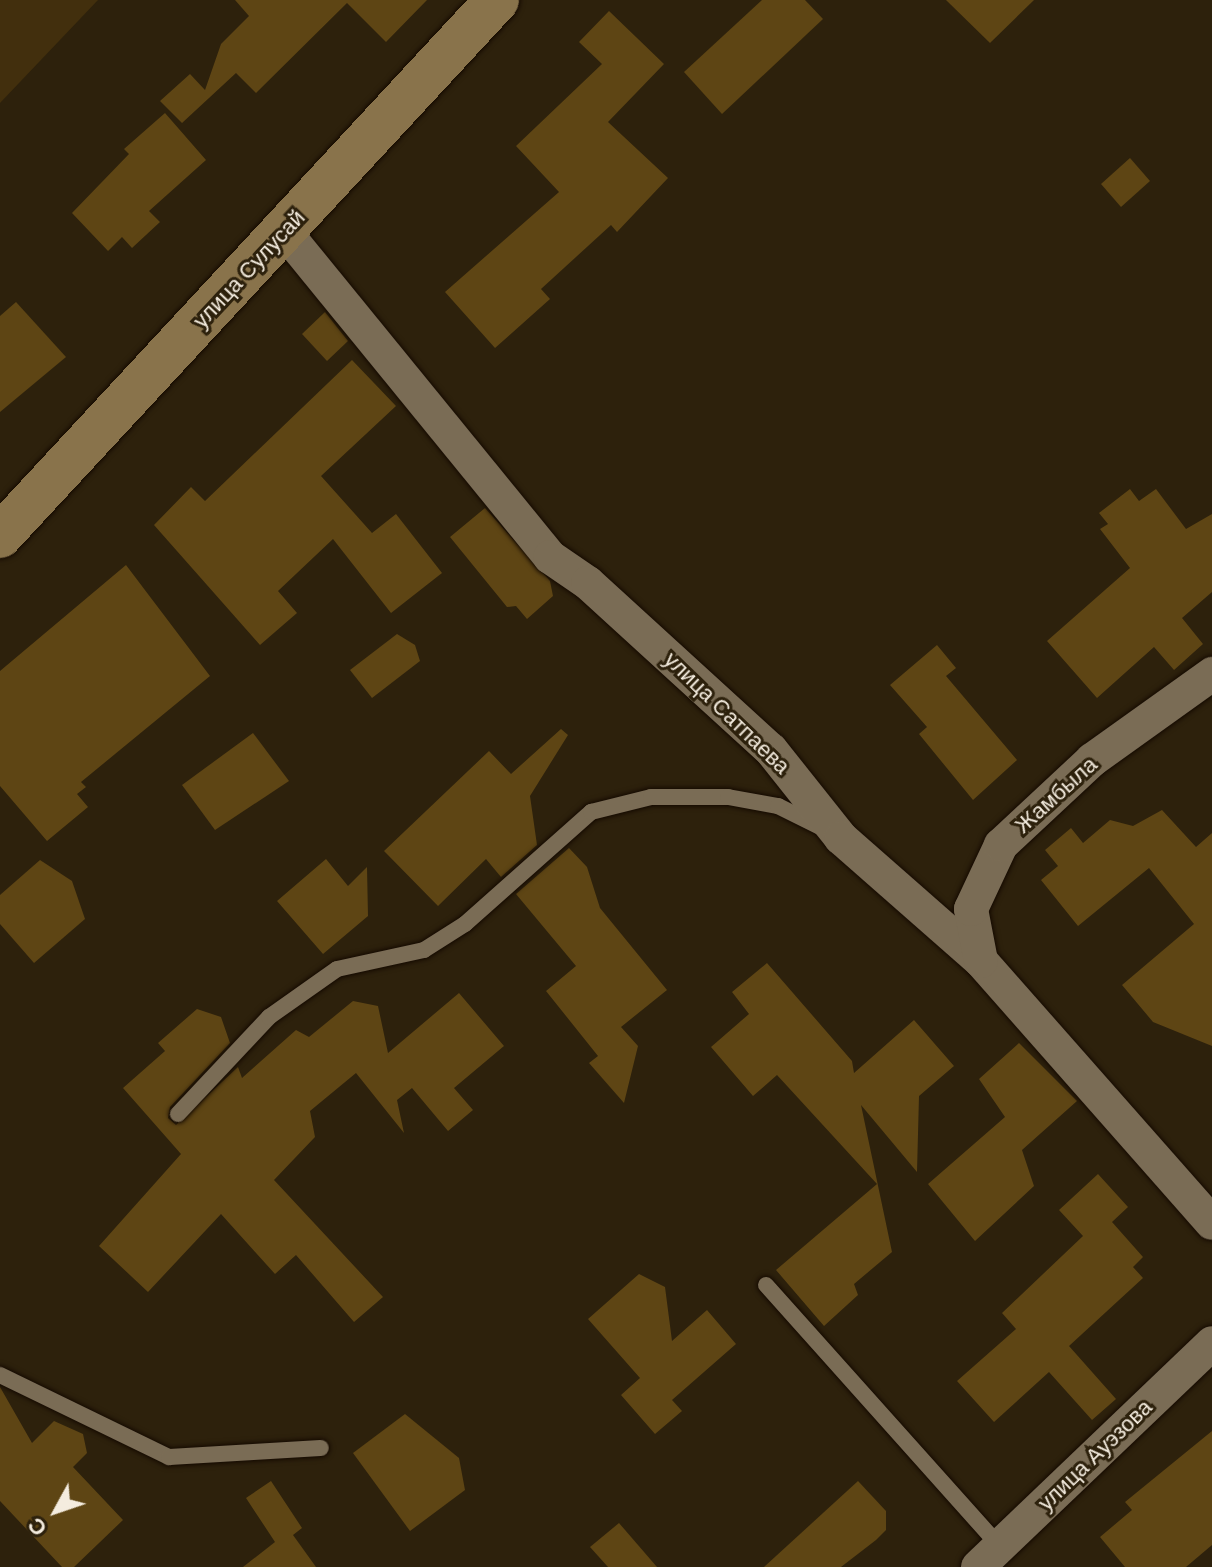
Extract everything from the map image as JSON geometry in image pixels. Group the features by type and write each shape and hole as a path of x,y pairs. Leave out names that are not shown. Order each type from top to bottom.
{"main road":[{"name":"улица Сулусай","path":"0,536 497,0"}],"street":[{"name":"улица Сатпаева","path":"285,232 550,557 588,583 771,750 841,838 981,961 1212,1223"},
{"name":"Жамбыла","path":"981,961 971,909 1001,845 1092,760 1212,674"},
{"name":"улица Ауэзова","path":"995,1558 1212,1343"}],"lane":[{"path":"178,1114 269,1017 337,969 434,943 591,812 651,797 728,797 778,806 841,838"},
{"path":"766,1285 995,1558"},
{"path":"0,1375 169,1457 321,1448"}],"shaded area":[{"path":"0,0 98,0 0,103"}],"building":[{"path":"235,0 427,0 386,42 347,3 256,93 236,73 182,123 160,101 190,74 205,90 221,44 249,16"},
{"path":"762,0 805,0 823,19 722,114 684,72"},
{"path":"946,0 1034,0 990,43"},
{"path":"609,11 664,64 608,122 668,178 617,232 611,225 541,289 550,299 495,348 445,292 559,192 516,146 602,64 579,42"},
{"path":"165,113 206,160 149,211 160,222 132,248 122,237 108,251 72,213 129,154 124,149"},
{"path":"1130,158 1150,181 1121,207 1101,184"},
{"path":"16,302 66,357 0,412 0,316"},
{"path":"325,312 348,341 327,361 302,334"},
{"path":"352,360 396,406 321,476 372,533 396,514 442,573 391,613 333,539 278,591 297,613 260,645 154,525 191,487 205,501"},
{"path":"1130,489 1139,501 1156,489 1186,529 1212,514 1212,592 1182,618 1203,644 1174,670 1154,647 1097,698 1047,641 1130,568 1100,529 1108,524 1099,513"},
{"path":"485,508 550,581 553,596 527,619 516,606 507,607 450,537"},
{"path":"126,565 210,676 81,782 86,787 77,794 88,807 47,841 0,786 0,671"},
{"path":"397,634 415,645 420,661 372,698 350,670"},
{"path":"937,645 956,668 946,676 1017,760 973,800 919,734 927,727 890,685"},
{"path":"561,729 568,735 530,796 537,845 501,877 486,859 438,906 384,851 489,751 511,774"},
{"path":"253,733 289,781 215,830 182,785"},
{"path":"1162,810 1196,847 1212,833 1212,1046 1153,1022 1122,985 1194,924 1149,868 1078,926 1041,880 1058,866 1045,850 1071,828 1083,843 1110,820 1133,826"},
{"path":"569,848 587,867 600,908 667,990 621,1027 638,1046 624,1103 589,1063 598,1056 546,991 576,966 516,894"},
{"path":"326,859 348,886 367,867 368,916 323,954 277,901"},
{"path":"40,860 72,881 85,919 34,963 0,924 0,895"},
{"path":"767,963 852,1061 854,1073 914,1020 954,1066 919,1096 917,1172 861,1105 892,1252 854,1284 858,1295 824,1326 776,1270 877,1184 777,1075 753,1096 711,1047 749,1014 732,992"},
{"path":"459,993 504,1046 454,1088 473,1110 448,1131 412,1088 397,1100 404,1133 356,1073 310,1111 315,1137 274,1180 383,1297 354,1322 296,1255 275,1274 221,1214 148,1292 99,1246 181,1154 123,1088 165,1051 158,1043 197,1009 221,1017 230,1043 170,1107 168,1118 176,1125 238,1067 242,1078 296,1030 309,1037 353,1001 378,1006 388,1053"},
{"path":"1019,1043 1077,1101 1022,1150 1034,1186 975,1241 928,1184 1005,1117 979,1079"},
{"path":"1098,1174 1128,1207 1112,1222 1143,1257 1133,1267 1143,1278 1069,1346 1116,1399 1092,1420 1049,1372 994,1422 957,1381 1016,1329 1002,1313 1083,1236 1059,1210"},
{"path":"639,1274 665,1287 672,1341 707,1310 736,1344 672,1400 682,1411 655,1434 621,1395 640,1378 588,1319"},
{"path":"0,1387 32,1443 54,1421 83,1434 87,1453 73,1467 123,1520 74,1567 62,1567 0,1501"},
{"path":"405,1414 459,1458 465,1490 410,1531 353,1453"},
{"path":"1212,1431 1212,1545 1186,1567 1125,1567 1100,1537 1132,1510 1125,1502"},
{"path":"271,1481 302,1528 293,1535 316,1567 243,1567 275,1542 246,1498"},
{"path":"858,1481 886,1511 886,1530 876,1540 841,1567 764,1567"},
{"path":"619,1523 657,1567 608,1567 590,1547"}]}
